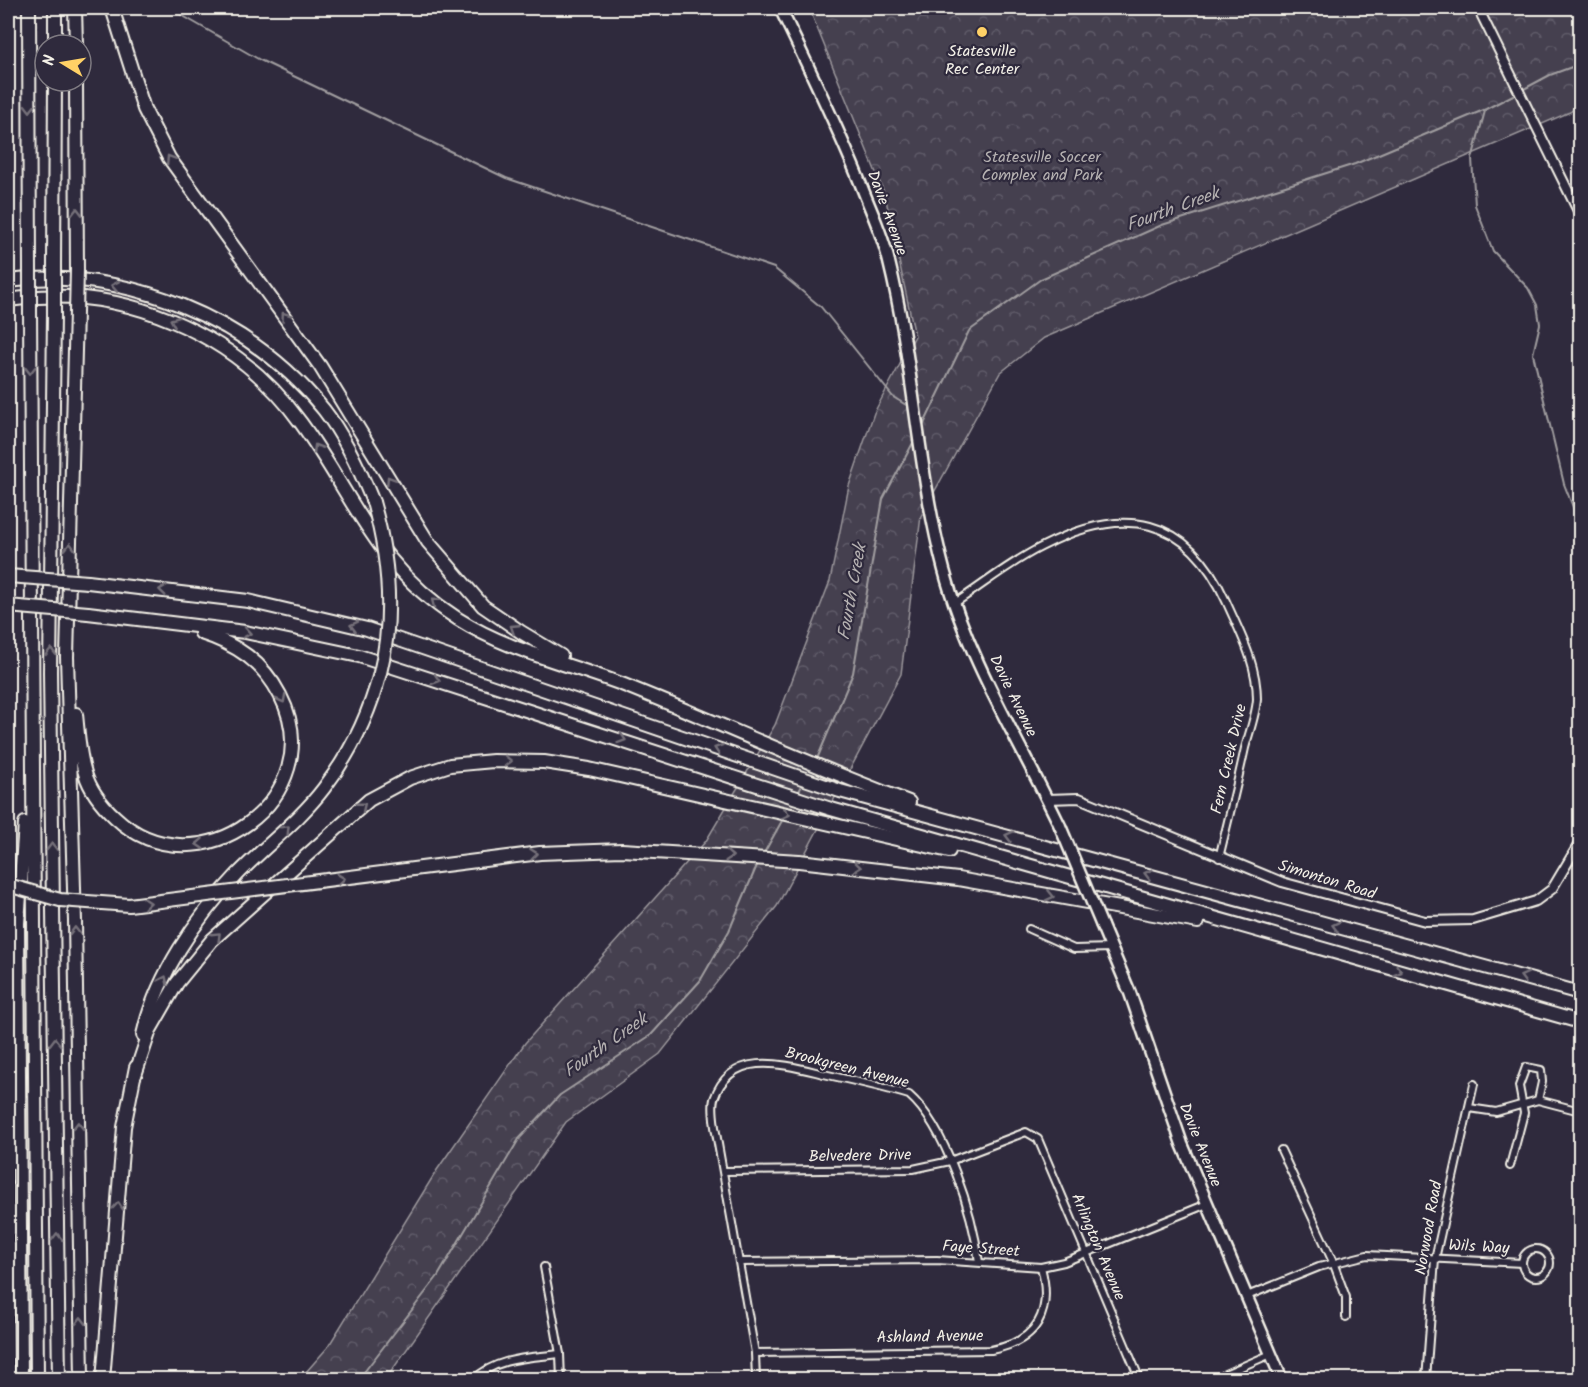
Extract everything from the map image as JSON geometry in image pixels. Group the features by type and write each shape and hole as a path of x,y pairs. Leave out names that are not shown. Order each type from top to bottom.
{"highway":[{"path":"29,8 31,734 37,1380"},
{"path":"55,8 55,33"},
{"path":"75,8 76,33"},
{"path":"112,10 144,109 169,158 309,350 428,542 447,567 483,606 568,660 850,780 974,827"},
{"path":"55,93 50,672 59,1380"},
{"path":"76,93 77,270 67,657 75,921 82,1380"},
{"path":"8,281 87,281 134,289 167,300 239,334 272,357 323,410 349,451 373,502 386,557 388,595 385,651 380,673 357,736 324,788 296,819 238,874 197,923 171,966 147,1017 124,1127 103,1380"},
{"path":"8,300 66,297 121,304 163,316 214,342 250,368 291,409 375,543 392,563 431,600 484,633 622,684"},
{"path":"8,576 88,582 248,601 367,629 840,791 1581,993"},
{"path":"8,606 245,632 359,656 831,808 1260,933 1581,1022"},
{"path":"67,657 85,774 101,804 125,826 148,840 179,845 212,843 235,834 260,816 284,784 292,751 289,711 270,676 246,653 219,638 168,622"},
{"path":"21,1380 18,923 31,734"},
{"path":"135,1075 150,1030 177,982 212,940 369,800 410,778 450,765 493,761 544,762 589,769 1062,876"},
{"path":"8,885 60,900 129,905 540,853 622,850 799,861 958,879 1260,933"},
{"path":"8,1119 21,1202"}],"main road":[{"name":"Davie Avenue","path":"780,8 878,225 900,309 932,521 944,572 971,645 1060,826 1112,948 1133,1002 1167,1105 1282,1380"}],"street":[{"path":"1478,8 1581,215"},
{"name":"Fern Creek Drive","path":"956,603 1043,545 1090,528 1131,521 1154,526 1184,541 1202,562 1221,591 1255,671 1257,702 1219,858"},
{"name":"Simonton Road","path":"1047,799 1079,798 1219,858 1282,882 1401,916 1449,922 1473,920 1536,901 1552,889 1581,842"},
{"path":"1029,929 1074,948 1112,948"},
{"name":"Brookgreen Avenue","path":"756,1380 755,1353 715,1127 713,1101 722,1085 737,1071 764,1062 865,1083 909,1095 924,1109 950,1161 973,1220 979,1262"},
{"path":"1510,1166 1524,1113 1519,1086 1526,1067 1541,1070 1542,1082 1538,1100"},
{"name":"Norwood Road","path":"1426,1378 1436,1259 1474,1084"},
{"path":"1469,1108 1496,1112 1538,1100 1581,1111"},
{"name":"Belvedere Drive","path":"724,1171 912,1169 950,1161 1026,1132"},
{"name":"Arlington Avenue","path":"1026,1132 1038,1139 1140,1380"},
{"path":"1281,1150 1333,1262 1346,1297 1346,1317"},
{"name":"Faye Street","path":"740,1262 921,1259 1041,1268 1086,1253 1208,1204"},
{"name":"Wils Way","path":"1534,1249 1543,1250 1551,1262 1548,1271 1537,1277 1528,1275 1522,1263 1526,1254 1534,1249"},
{"name":"Wils Way","path":"1247,1296 1333,1262 1367,1256 1522,1263"},
{"path":"544,1267 560,1354 561,1380"},
{"name":"Ashland Avenue","path":"755,1353 991,1350 1009,1347 1025,1338 1038,1324 1045,1307 1045,1288 1041,1268"},
{"path":"473,1380 484,1370 505,1361 560,1354"},
{"path":"1211,1380 1271,1354"},
{"path":"1426,1378 1466,1380"}],"green space":[{"name":"Statesville Soccer Complex and Park","path":"809,8 1580,8 1580,104 1570,112 1044,338 1000,373 921,516 901,674 777,906 660,1054 566,1122 386,1379 299,1380 328,1347 437,1170 525,1043 706,841 775,725 830,581 849,486 874,413 915,336 885,195"}],"waterway":[{"path":"169,8 260,60 506,178 774,268 821,307 893,397 911,408"},
{"name":"Fourth Creek","path":"1522,90 1550,75 1580,64"},
{"name":"Fourth Creek","path":"922,428 969,331 1041,279 1162,225 1355,164 1486,109 1517,93"},
{"path":"1485,111 1472,159 1475,205 1493,251 1528,288 1537,305 1540,324 1533,354 1564,484 1580,525"},
{"name":"Fourth Creek","path":"817,759 853,673 883,499 914,441"},
{"name":"Fourth Creek","path":"798,793 804,782"},
{"name":"Fourth Creek","path":"764,853 783,819"},
{"name":"Fourth Creek","path":"358,1380 438,1276 519,1139 560,1095 651,1035 700,981 729,931 758,863"}],"place":[{"name":"Statesville Rec Center","path":"982,32"}]}
